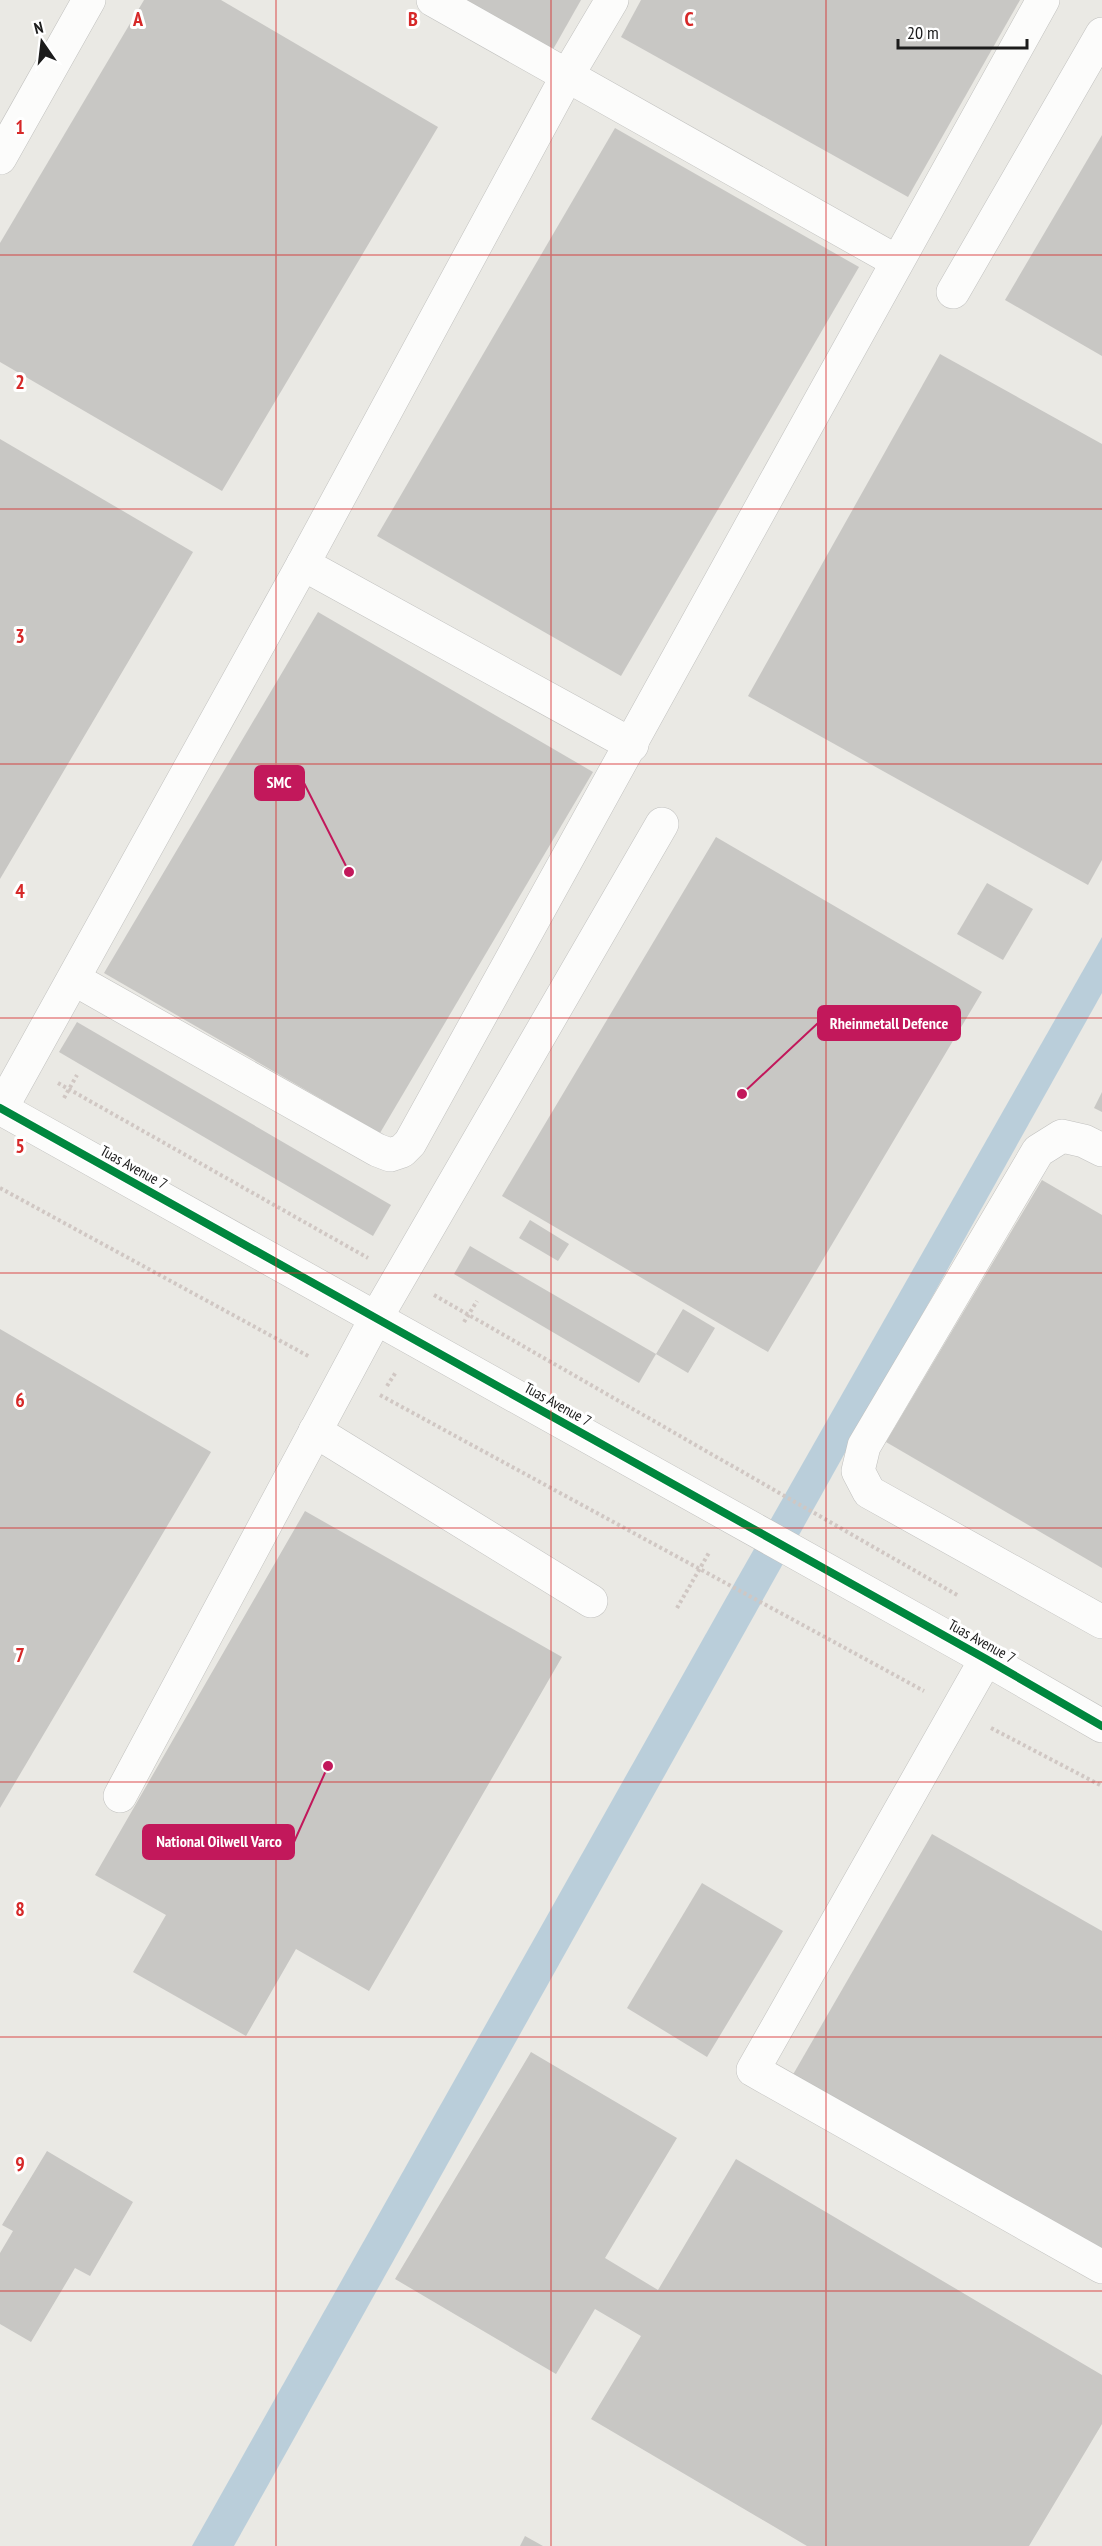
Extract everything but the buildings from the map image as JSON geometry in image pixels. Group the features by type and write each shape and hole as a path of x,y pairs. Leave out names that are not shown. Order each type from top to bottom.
{"street":[{"path":"0,158 89,0"},
{"path":"433,0 896,261"},
{"path":"1,1108 303,564 567,76 612,0"},
{"path":"74,979 376,1150 390,1155 402,1151 410,1143 632,745 896,261 1044,0"},
{"path":"953,292 1102,34"},
{"path":"303,564 632,745"},
{"path":"120,1796 376,1318 662,824"},
{"name":"Tuas Avenue 7","path":"1,1108 1102,1726"},
{"path":"1102,1150 1084,1141 1062,1136 1038,1151 864,1446 858,1471 869,1492 1102,1622"},
{"path":"315,1431 591,1601"},
{"path":"986,1659 753,2070 1102,2267"}],"path":[{"path":"26,1065 967,1600"},
{"path":"0,1188 958,1710 1102,1786"},
{"path":"677,1608 730,1516"}],"water":[{"path":"1102,937 1102,993 234,2546 192,2546 725,1600"}],"cycle path":[{"path":"0,1108 1102,1726"}],"place":[{"name":"SMC","path":"349,872"},
{"name":"Rheinmetall Defence","path":"742,1094"},
{"name":"National Oilwell Varco","path":"328,1766"}]}
